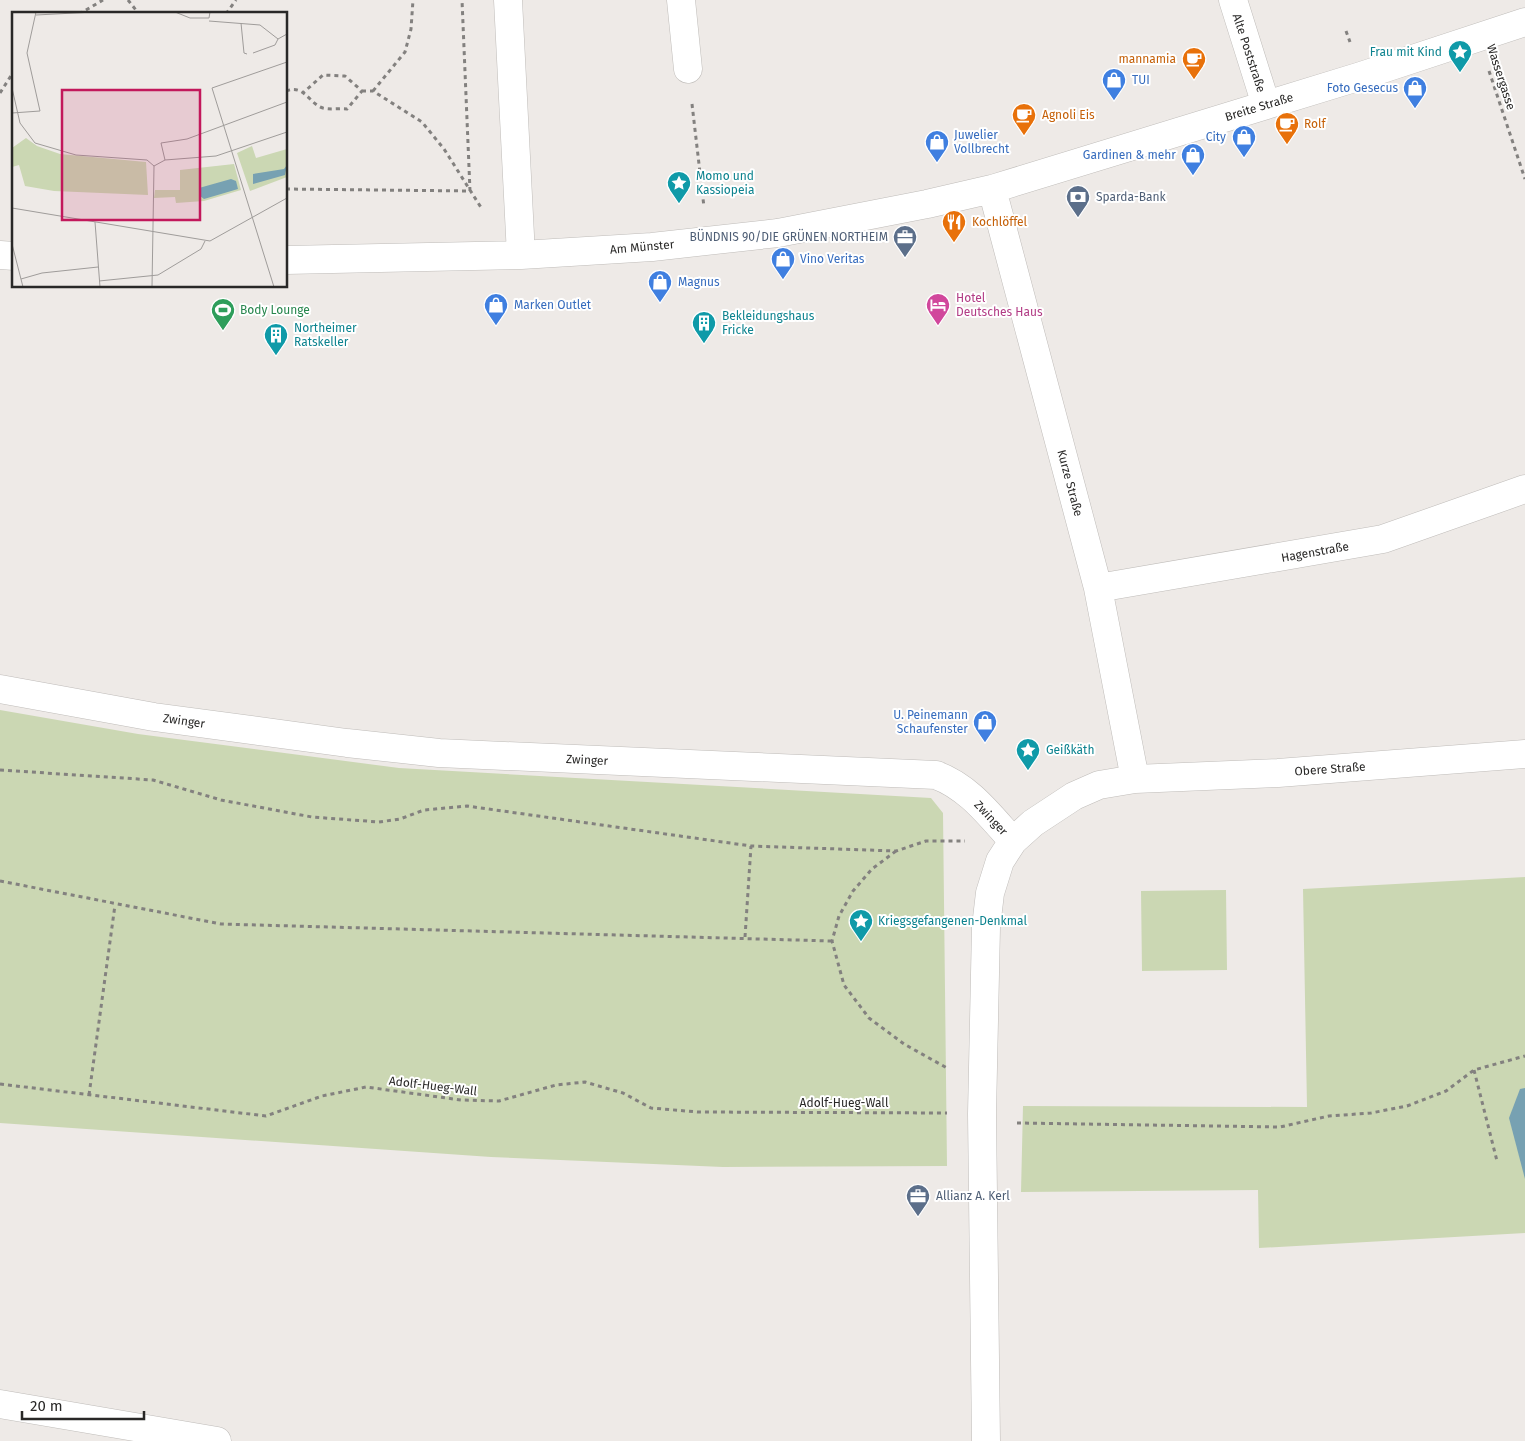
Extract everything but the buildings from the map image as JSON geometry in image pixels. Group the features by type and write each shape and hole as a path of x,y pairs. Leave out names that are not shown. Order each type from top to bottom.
{"street":[{"path":"508,0 521,255"},
{"path":"681,0 688,69"},
{"name":"Alte Poststraße","path":"1233,0 1266,105"},
{"name":"Breite Straße","path":"992,189 1266,105 1525,22"},
{"name":"Am Münster","path":"288,260 521,255 652,247 778,233 992,189"},
{"name":"Kurze Straße","path":"992,189 1098,588 1135,779"},
{"name":"Hagenstraße","path":"1098,588 1384,539 1525,490"},
{"name":"Zwinger","path":"0,689 154,717 346,743 439,753 936,775 952,781 971,796 1013,841 1040,818 1074,796 1099,785 1135,779"},
{"name":"Obere Straße","path":"1135,779 1278,773 1525,754"},
{"path":"986,1441 982,1100 986,927 990,892 1000,861 1013,841"},
{"path":"0,1404 217,1441"}],"path":[{"path":"83,12 104,0"},
{"path":"128,0 138,12"},
{"path":"227,12 236,0"},
{"path":"373,91 405,52 411,29 413,0"},
{"path":"462,0 470,191"},
{"name":"Wassergasse","path":"1478,37 1525,179"},
{"path":"688,69 708,241"},
{"path":"0,93 12,74"},
{"path":"304,92 322,75 345,76 362,91 373,91 422,122 444,149 470,191"},
{"path":"288,89 304,92 322,108 347,109 362,91"},
{"path":"288,189 470,191"},
{"path":"0,770 153,780 221,800 312,817 379,822 400,819 424,810 468,806 751,846 896,850 926,841 1013,841"},
{"path":"745,937 751,846"},
{"path":"896,850 872,870 853,891 839,916 832,941 844,985 870,1018 982,1100 1018,1123 1280,1126 1329,1116 1371,1113 1408,1106 1446,1091 1474,1070 1525,1056"},
{"path":"0,881 115,905 221,924 745,937 832,941"},
{"path":"89,1095 115,905"},
{"path":"1474,1070 1497,1161"},
{"name":"Adolf-Hueg-Wall","path":"0,1084 266,1116 322,1096 366,1087 461,1100 499,1101 556,1085 585,1082 622,1093 651,1108 698,1112 982,1100"}],"green space":[{"path":"0,710 138,734 399,768 931,798 943,813 947,1166 723,1167 491,1157 0,1123"},
{"path":"1525,877 1525,1233 1259,1248 1258,1190 1021,1192 1023,1106 1307,1107 1303,889"},
{"path":"1226,890 1227,970 1142,971 1141,891"}],"water":[{"path":"1525,1088 1525,1179 1509,1118 1520,1089"}],"place":[{"name":"Frau mit Kind","path":"1460,73"},
{"name":"mannamia","path":"1194,80"},
{"name":"TUI","path":"1114,101"},
{"name":"Foto Gesecus","path":"1415,109"},
{"name":"Agnoli Eis","path":"1024,136"},
{"name":"Rolf","path":"1287,145"},
{"name":"City","path":"1244,158"},
{"name":"Juwelier Vollbrecht","path":"937,163"},
{"name":"Gardinen & mehr","path":"1193,176"},
{"name":"Momo und Kassiopeia","path":"679,204"},
{"name":"Sparda-Bank","path":"1078,218"},
{"name":"Kochlöffel","path":"954,243"},
{"name":"BÜNDNIS 90/DIE GRÜNEN NORTHEIM","path":"905,258"},
{"name":"Vino Veritas","path":"783,280"},
{"name":"Magnus","path":"660,303"},
{"name":"Marken Outlet","path":"496,326"},
{"name":"Hotel Deutsches Haus","path":"938,326"},
{"name":"Body Lounge","path":"223,331"},
{"name":"Bekleidungshaus Fricke","path":"704,344"},
{"name":"Northeimer Ratskeller","path":"276,356"},
{"name":"U. Peinemann Schaufenster","path":"985,743"},
{"name":"Geißkäth","path":"1028,771"},
{"name":"Kriegsgefangenen-Denkmal","path":"861,942"},
{"name":"Allianz A. Kerl","path":"918,1217"}]}
